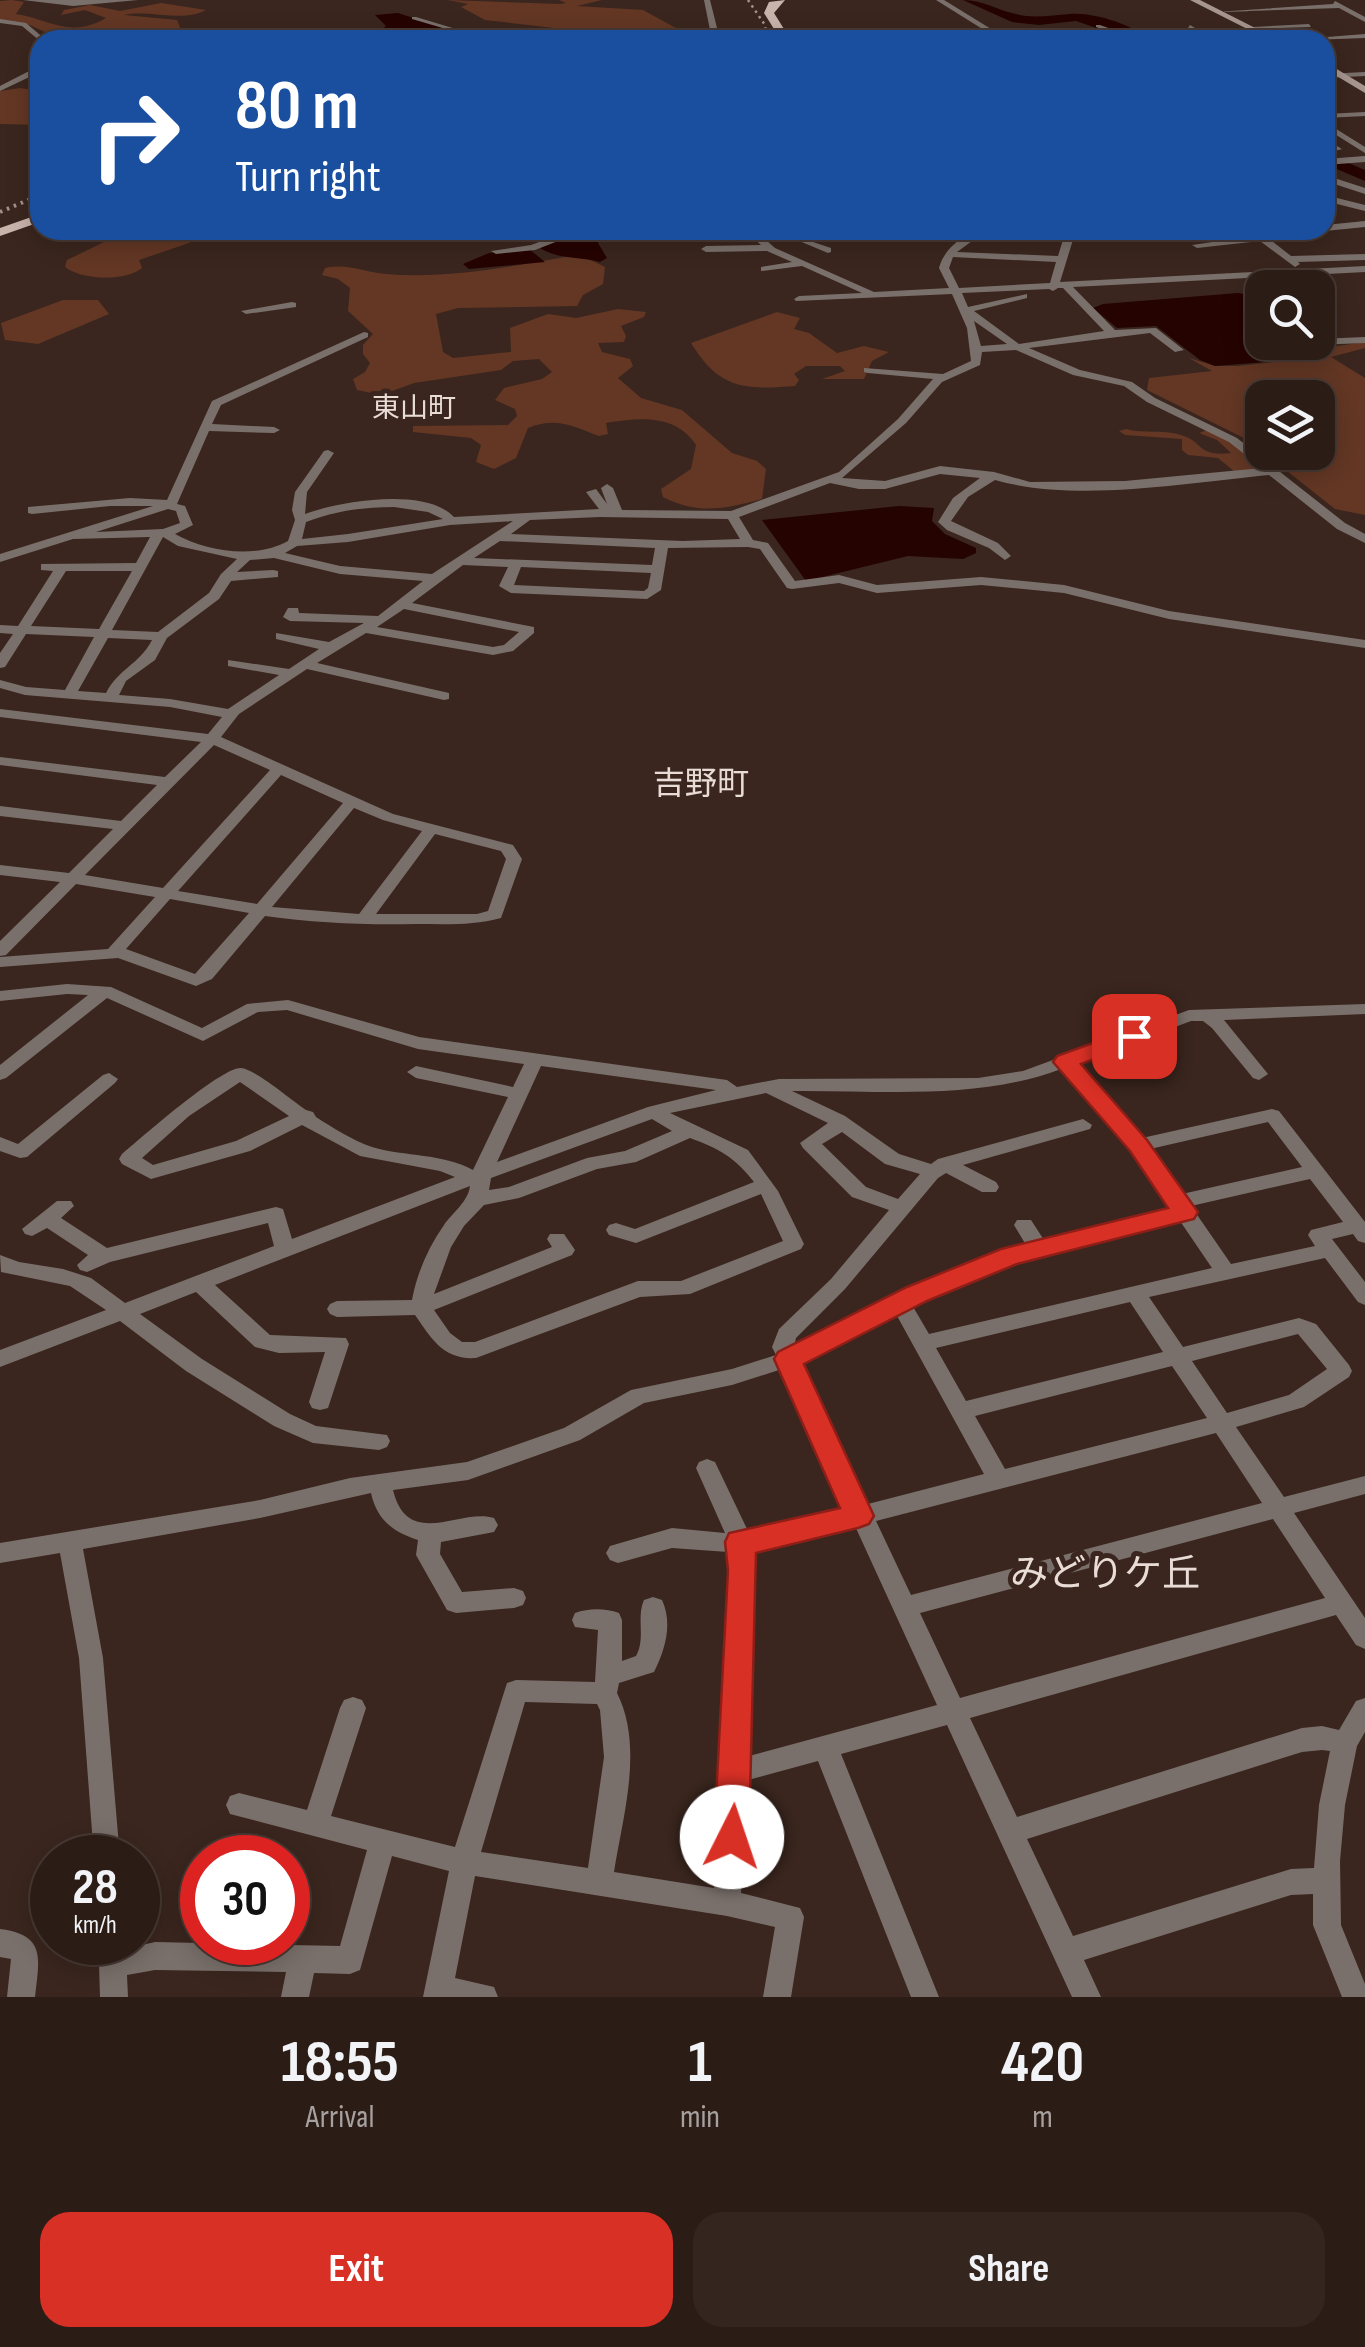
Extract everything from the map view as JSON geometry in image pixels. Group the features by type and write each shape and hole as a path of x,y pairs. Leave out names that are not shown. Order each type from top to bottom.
{"main road":[{"path":"779,30 769,14 772,4 780,0"},
{"path":"1194,0 1257,30"},
{"path":"1335,71 1365,90"},
{"path":"0,232 30,222"}],"street":[{"path":"26,0 82,4 135,0"},
{"path":"707,0 714,30"},
{"path":"939,0 988,30"},
{"path":"1329,0 1365,20"},
{"path":"1219,12 1342,6"},
{"path":"414,18 450,30"},
{"path":"0,22 24,24 31,30"},
{"path":"1098,26 1109,30"},
{"path":"1253,28 1309,26"},
{"path":"1335,39 1365,36"},
{"path":"1348,38 1365,46"},
{"path":"1335,64 1340,64"},
{"path":"0,89 30,73"},
{"path":"1335,75 1365,74"},
{"path":"1335,116 1365,114"},
{"path":"1335,124 1346,123"},
{"path":"1335,131 1365,150"},
{"path":"1335,145 1354,143"},
{"path":"1335,161 1365,159"},
{"path":"1335,182 1365,190"},
{"path":"1335,200 1365,208"},
{"path":"1335,227 1365,224"},
{"path":"496,251 532,248 554,240"},
{"path":"760,240 802,265 879,294"},
{"path":"797,240 828,250"},
{"path":"274,554 294,543 450,520 732,514 833,480 902,421 944,377 976,362 977,349 966,310 944,268 948,254 968,240"},
{"path":"1053,288 1068,240"},
{"path":"1196,246 1224,240"},
{"path":"1265,240 1302,270"},
{"path":"1330,244 1343,256"},
{"path":"706,250 730,246 769,248"},
{"path":"948,254 1062,259"},
{"path":"1288,259 1365,257"},
{"path":"764,269 840,260"},
{"path":"1335,272 1365,269"},
{"path":"799,298 1245,283"},
{"path":"1067,287 1112,332"},
{"path":"966,310 1053,288"},
{"path":"246,311 292,306"},
{"path":"966,310 1017,347 1077,374 1128,384 1150,400 1233,440 1342,526 1365,539"},
{"path":"977,349 1152,330 1180,350"},
{"path":"0,558 171,504 216,403 364,334"},
{"path":"1335,341 1365,340"},
{"path":"868,370 944,377"},
{"path":"204,427 274,430"},
{"path":"294,543 301,520 298,511 303,486 328,453"},
{"path":"833,480 885,484 940,470 994,476 1029,486 1125,485 1272,471"},
{"path":"994,476 975,484 947,513 944,522 1000,548 1005,556"},
{"path":"607,488 612,514"},
{"path":"592,492 612,514"},
{"path":"321,512 330,493"},
{"path":"32,510 143,500 171,504 186,514 188,525 162,533 76,536"},
{"path":"301,520 366,503 434,510 450,520"},
{"path":"60,539 76,509"},
{"path":"732,514 748,543"},
{"path":"0,952 212,739 232,714 288,673 382,620 434,578 526,518"},
{"path":"1342,526 1365,524"},
{"path":"162,533 182,543 246,557 274,554 340,570 434,578"},
{"path":"70,693 162,533"},
{"path":"498,537 662,544 748,543 764,546 792,585 839,580 878,589 981,581 1064,589 1169,615 1365,644"},
{"path":"343,563 353,548 348,538"},
{"path":"0,548 46,543"},
{"path":"516,564 506,586 511,589 640,595 652,593 662,544"},
{"path":"110,699 120,679 150,657 161,636 214,596 246,557"},
{"path":"460,560 658,569"},
{"path":"46,567 139,567"},
{"path":"0,664 62,567"},
{"path":"226,577 274,574"},
{"path":"366,628 493,651 508,648 529,630 402,605"},
{"path":"294,611 290,617 382,620"},
{"path":"0,629 161,636"},
{"path":"281,636 331,647"},
{"path":"233,663 288,673"},
{"path":"304,664 444,696"},
{"path":"402,686 422,670"},
{"path":"0,684 24,691 170,703 232,714"},
{"path":"1,715 24,691"},
{"path":"0,870 75,876 260,909 364,919 478,919 496,914 513,853 388,818 212,739 1,715"},
{"path":"0,761 169,782"},
{"path":"114,952 279,769"},
{"path":"0,962 114,952 196,981 206,975 352,802"},
{"path":"0,811 125,826"},
{"path":"364,919 431,828"},
{"path":"0,928 22,930"},
{"path":"0,996 67,989 105,991 203,1035 244,1008 268,1004 302,1009 418,1043 726,1086 732,1093"},
{"path":"0,1074 105,991"},
{"path":"0,1359 655,1111 767,1087 978,1084 1026,1076 1205,1014 1365,1008"},
{"path":"1205,1014 1218,1024 1258,1074"},
{"path":"478,1199 477,1176 535,1059"},
{"path":"1065,1062 1138,1146 1226,1272"},
{"path":"416,1072 520,1094"},
{"path":"306,1116 243,1146 151,1172 128,1159 182,1112 240,1074 306,1116 352,1146 440,1164 477,1176"},
{"path":"0,1143 20,1152 95,1084"},
{"path":"767,1087 842,1122 892,1159 940,1168 989,1187"},
{"path":"655,1111 666,1122 736,1149 760,1176 794,1244 683,1289 638,1289 462,1352 450,1348 422,1307 424,1291 457,1216 478,1199 512,1193 594,1163 629,1157 689,1131"},
{"path":"1138,1146 1272,1115 1361,1231"},
{"path":"842,1122 810,1143 859,1192 900,1207"},
{"path":"1084,1125 940,1168 900,1207 838,1284 786,1335 783,1347 858,1516 955,1712 1086,1997"},
{"path":"0,1553 380,1483 468,1471 572,1434 639,1396 732,1377 788,1359 900,1302 1039,1248 1315,1171"},
{"path":"616,1230 636,1236 763,1186"},
{"path":"48,1218 96,1261 276,1214 285,1250"},
{"path":"1024,1225 1039,1248"},
{"path":"1359,1299 1318,1235 1361,1231"},
{"path":"337,1308 422,1307 565,1250 557,1239"},
{"path":"925,1344 1330,1250"},
{"path":"0,1262 19,1270 66,1274 84,1282 121,1313 282,1420 313,1434 379,1441"},
{"path":"200,1282 263,1341 279,1346 338,1344 320,1402"},
{"path":"1135,1293 1277,1508 1351,1605 1365,1638"},
{"path":"900,1302 998,1478"},
{"path":"618,1553 672,1538 763,1540 1221,1423 1296,1401 1341,1371 1309,1330 1299,1326 962,1411"},
{"path":"708,1468 740,1542 743,1570 727,1903"},
{"path":"380,1483 383,1505 390,1516 430,1534 486,1525"},
{"path":"904,1607 1365,1485"},
{"path":"430,1534 428,1554 456,1603 514,1598"},
{"path":"70,1543 93,1674 104,1835"},
{"path":"736,1772 1351,1605"},
{"path":"484,1997 438,1993 464,1862 516,1691 606,1684 645,1664 654,1647 653,1607"},
{"path":"584,1620 610,1620 606,1684 618,1743 599,1883"},
{"path":"316,1824 353,1708"},
{"path":"1356,1997 1327,1926 1327,1880 1332,1805 1344,1743 1365,1709"},
{"path":"1010,1832 1302,1740 1322,1738 1344,1743"},
{"path":"826,1748 925,1997"},
{"path":"239,1805 464,1862 727,1903 790,1917 777,1997"},
{"path":"310,1959 350,1960 383,1842"},
{"path":"1066,1952 1290,1882 1327,1880"},
{"path":"0,1942 16,1945 24,1954 21,1997"},
{"path":"113,1965 114,1997"},
{"path":"294,1997 302,1965"}],"shaded area":[{"path":"447,0 560,4 566,3 559,0 602,0 577,6 643,10 680,30 572,30 485,20 461,7 468,4"},
{"path":"0,1 24,2 16,14 70,27 106,18 85,10 61,15 64,10 90,5 120,11 161,3 206,10 177,16 124,15 177,20 181,30 41,30 0,21"},
{"path":"398,13 450,30 381,30 386,26 375,15"},
{"path":"30,90 30,125 0,124 0,91"},
{"path":"194,240 139,260 142,268 125,276 92,277 65,267 67,260 106,241"},
{"path":"561,240 599,240 607,258 600,262 540,248"},
{"path":"529,249 545,262 469,269 463,264 489,253"},
{"path":"565,257 586,258 605,267 603,284 583,295 577,306 458,308 436,314 443,352 453,358 511,352 510,328 548,314 576,318 618,309 646,312 644,317 621,326 626,336 624,342 598,343 602,352 630,359 633,366 618,378 641,398 682,410 732,453 757,461 766,469 762,499 700,508 663,497 661,489 691,469 696,445 678,427 655,420 606,423 608,434 599,436 565,424 528,428 516,458 494,469 476,462 481,445 471,438 413,432 413,426 508,425 517,416 515,409 495,400 504,388 542,379 552,372 539,359 513,361 501,370 414,383 381,395 357,390 353,379 365,372 370,363 363,354 363,345 373,334 348,311 350,288 338,279 322,275 325,268 431,275"},
{"path":"1245,294 1245,360 1289,360 1215,366 1200,360 1156,326 1117,328 1093,308 1103,304"},
{"path":"63,300 98,300 109,314 38,344 5,340 1,323"},
{"path":"777,312 800,318 794,329 809,333 837,353 864,346 889,352 872,361 864,379 822,379 845,371 840,366 806,366 794,374 799,380 795,386 761,387 723,378 691,343"},
{"path":"1365,342 1365,348 1335,356 1335,346"},
{"path":"1189,358 1215,366 1335,359 1365,378 1365,515 1335,509 1286,470 1335,470 1335,380 1245,380 1245,439 1147,390 1149,378 1212,371"},
{"path":"1207,430 1231,440 1245,452 1245,470 1255,470 1235,472 1218,458 1188,455 1182,450 1182,439 1125,435 1119,431 1174,433 1206,451 1231,453 1217,440 1199,433"},
{"path":"899,506 934,508 932,521 945,534 976,548 976,553 963,559 908,556 806,581 762,520"}],"waterway":[{"path":"970,0 1012,18 1039,21 1076,17 1120,30"},
{"path":"1335,162 1365,176"}],"railway":[{"path":"748,0 766,30"},
{"path":"0,212 30,199"}],"district":[{"name":"東山町","path":"414,408"},
{"name":"吉野町","path":"701,784"},
{"name":"みどりケ丘","path":"1105,1574"}],"route":[{"path":"732,1837 743,1570 740,1542 858,1516 788,1359 839,1330 1010,1256 1185,1212 1103,1102 1065,1062 1134,1036"}]}
